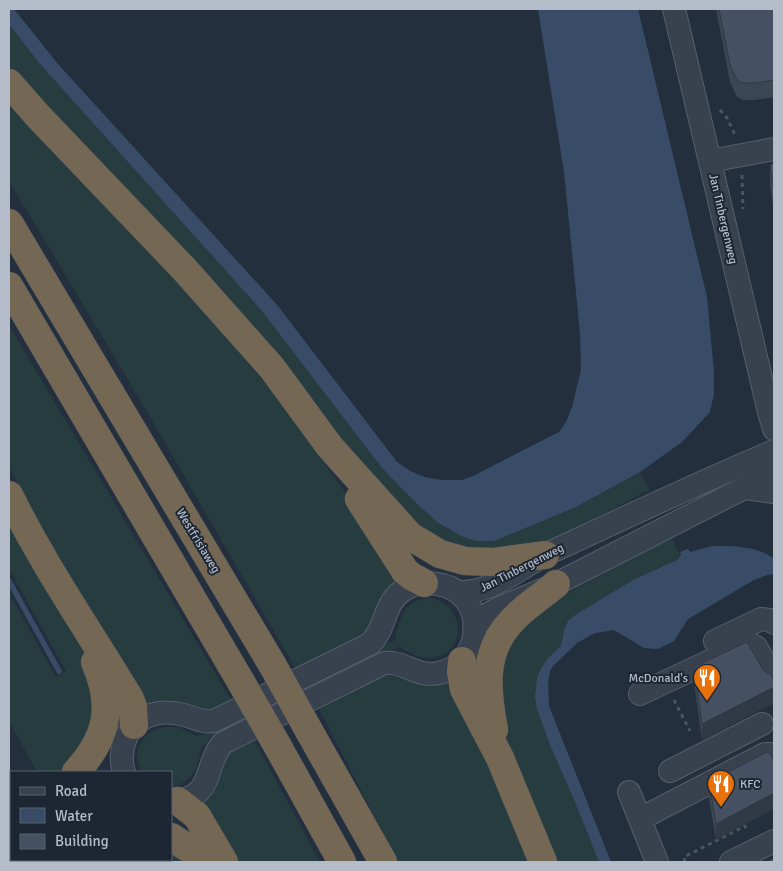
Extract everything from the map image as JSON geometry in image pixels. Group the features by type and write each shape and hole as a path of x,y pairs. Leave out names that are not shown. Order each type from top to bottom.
{"highway":[{"path":"9,82 38,116 185,270 272,368 330,447 410,536 440,554 479,563 545,555"},
{"name":"Westfrisiaweg","path":"9,223 273,666 383,862"},
{"path":"9,286 241,682 342,862"},
{"path":"330,447 398,561 410,576 424,582"},
{"path":"9,495 26,530 130,699 133,708 134,725"},
{"path":"500,758 488,688 490,662 494,647 509,624 556,584"},
{"path":"71,605 105,686 106,702 106,718 102,733 93,752 77,771"},
{"path":"462,661 461,672 464,689 500,758 543,862"},
{"path":"174,802 196,816 204,826 224,862"},
{"path":"172,838 191,850 204,862"}],"street":[{"name":"Jan Tinbergenweg","path":"674,9 774,429"},
{"path":"710,162 774,150"},
{"name":"Jan Tinbergenweg","path":"460,592 474,592 487,588 545,555 698,483 774,451"},
{"name":"Jan Tinbergenweg","path":"474,626 497,609 556,584 744,488 774,467"},
{"path":"744,488 774,492"},
{"path":"118,768 127,734 143,718 162,712 186,715 206,722 214,721 370,644 377,638 388,606 399,594 414,584 424,582 443,584 460,592 471,606 474,626 473,642 462,661 448,670 430,674 410,670 396,663 384,663 265,721 223,743 214,757 209,777 204,785 191,796 174,802"},
{"path":"715,641 761,619 770,620 774,623"},
{"path":"640,694 748,643 756,647 774,679"},
{"path":"670,771 762,724"},
{"path":"640,819 765,754 772,754 774,757"},
{"path":"629,792 657,862"},
{"path":"731,862 774,841"}],"green space":[{"path":"9,24 39,63 262,311 381,467 438,523 450,531 493,541 576,507 640,472 650,490 555,538 519,551 505,554 433,542 40,104 9,66"},
{"path":"9,95 178,281 274,394 352,502 399,579 381,597 370,625 361,638 297,671 149,415 9,181"},
{"path":"9,325 234,705 222,711 142,710 34,518 9,466"},
{"path":"9,523 87,657 97,720 65,771 36,771 9,721 9,593 56,677 66,671 9,569"},
{"path":"671,537 680,555 677,560 633,580 575,615 568,621 561,646 548,658 537,709 599,862 554,862 505,738 495,692 508,639 546,605"},
{"path":"432,598 444,604 453,612 457,622 458,632 455,642 449,650 440,656 425,658 400,647 382,655 379,648 395,640 399,623 409,605 422,599"},
{"path":"382,674 423,684 453,680 533,862 398,862 317,705"},
{"path":"170,726 180,728 196,736 216,730 219,736 201,747 196,768 190,778 172,787 172,771 142,771 138,763 138,747 147,735"},
{"path":"252,736 320,862 231,862 195,801 228,750"},
{"path":"172,848 195,862 14,862 172,861"}],"water":[{"path":"9,9 14,9 58,64 278,306 397,462 412,472 425,477 441,480 462,480 559,432 566,422 572,407 581,370 580,333 564,172 538,9 638,9 707,297 714,372 714,394 710,412 682,442 640,472 576,507 494,541 476,541 461,536 438,523 381,467 262,311 39,63 9,24"},
{"path":"712,546 728,546 761,551 774,559 774,574 754,580 688,619 674,641 658,649 644,648 614,630 595,633 577,643 550,671 548,683 549,706 611,862 599,862 537,709 535,697 537,678 548,658 561,646 568,621 575,615 633,580 677,560 681,555 680,552 688,549 690,552"}],"building":[{"path":"719,9 774,9 774,80 743,83 737,80 730,65"},
{"path":"774,164 774,190 770,165"},
{"path":"747,642 763,670 771,675 774,687 702,724 694,667"},
{"path":"767,752 770,753 774,762 774,793 716,824 709,782"},
{"path":"774,858 774,862 766,862"}],"waterway":[{"path":"9,581 59,671"}],"place":[{"name":"McDonald's","path":"707,702"},
{"name":"KFC","path":"721,808"}]}
